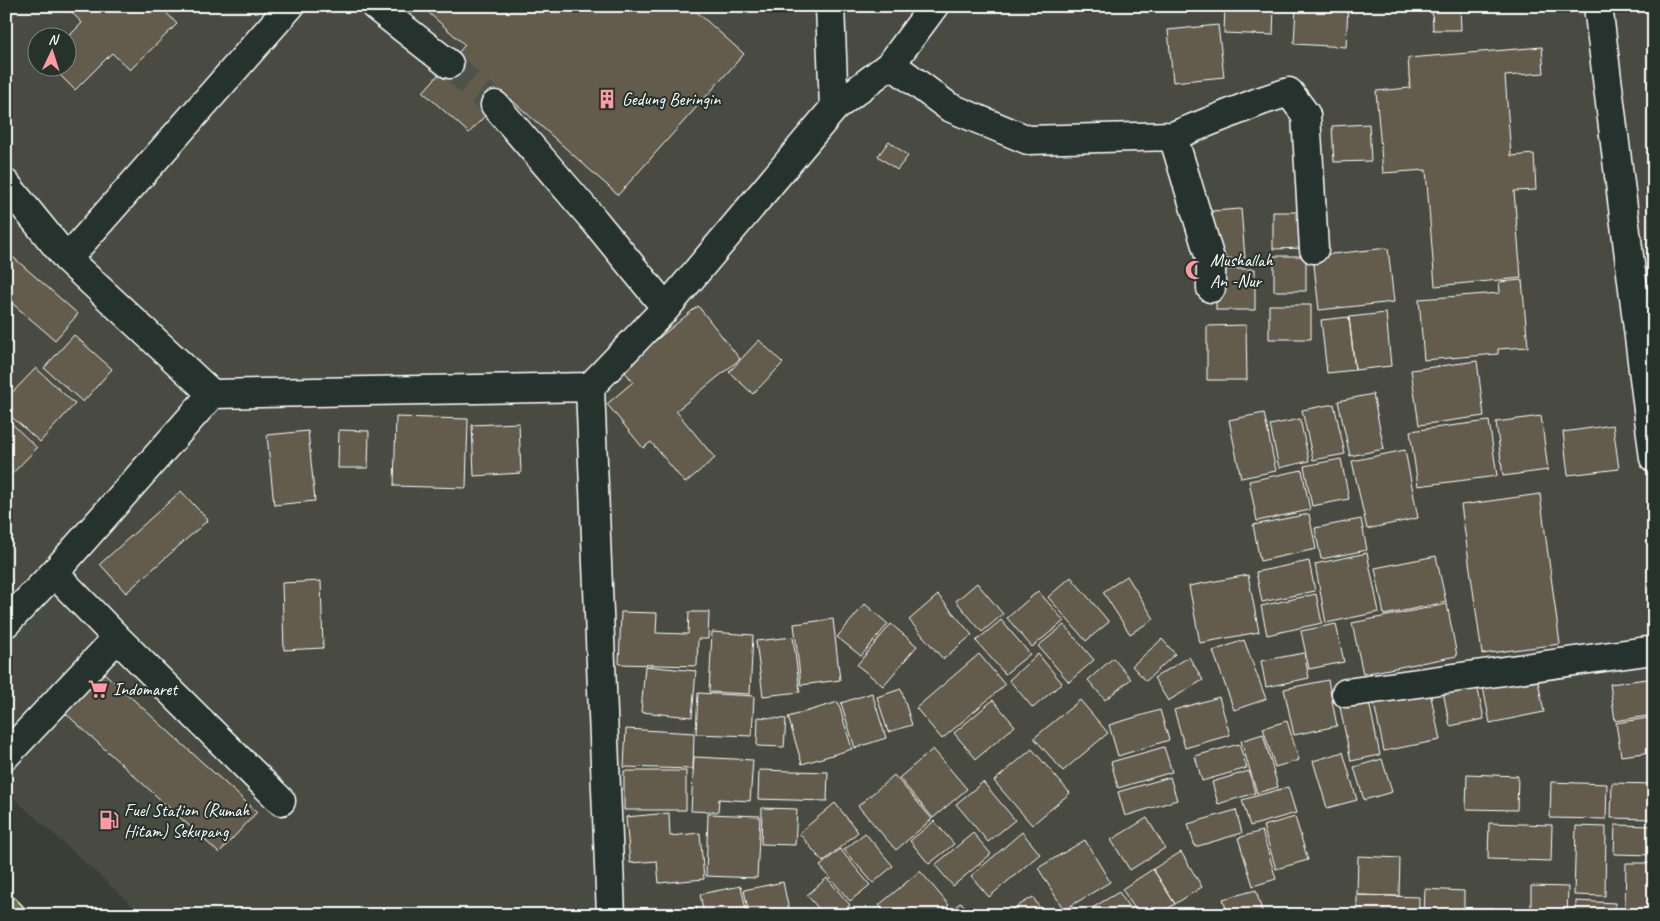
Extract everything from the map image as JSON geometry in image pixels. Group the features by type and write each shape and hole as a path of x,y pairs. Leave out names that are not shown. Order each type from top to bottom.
{"highway":[{"path":"6,910 11,915"}],"street":[{"path":"67,259 290,6"},
{"path":"375,6 449,64"},
{"path":"830,6 834,108"},
{"path":"6,184 67,259 212,394 590,386 666,308 834,108 892,64 934,6"},
{"path":"1598,6 1654,458"},
{"path":"892,64 949,107 1028,140 1173,136 1261,101 1289,92 1306,115 1314,249"},
{"path":"495,105 594,220 666,308"},
{"path":"1173,136 1211,262 1211,288"},
{"path":"590,386 612,915"},
{"path":"6,623 54,573 212,394"},
{"path":"54,573 281,801"},
{"path":"6,755 117,638"},
{"path":"1346,693 1654,650"}],"shaded area":[{"path":"6,6 1654,6 1654,915 143,915 6,791"}],"building":[{"path":"66,6 160,6 177,24 130,70 112,53 75,90 63,78 78,78 77,28 82,23"},
{"name":"Gedung Beringin","path":"421,6 690,6 744,54 618,195 505,94 469,133 423,92 465,45"},
{"path":"1225,6 1274,6 1273,35 1224,33"},
{"path":"1296,6 1348,6 1346,47 1294,44"},
{"path":"1432,6 1460,6 1461,30 1433,30"},
{"path":"1218,25 1224,77 1173,82 1168,30"},
{"path":"1542,47 1544,73 1505,76 1511,156 1534,154 1536,190 1514,191 1521,278 1435,286 1426,170 1383,173 1376,91 1410,88 1408,58"},
{"path":"1369,124 1371,161 1334,162 1332,126"},
{"path":"889,141 908,156 897,170 878,156"},
{"path":"1241,209 1245,258 1216,260 1212,211"},
{"path":"1273,212 1304,212 1304,248 1273,249"},
{"path":"1388,248 1394,302 1319,310 1313,256"},
{"path":"6,251 78,314 55,340 6,298"},
{"path":"1274,256 1306,256 1306,291 1274,291"},
{"path":"1216,269 1255,269 1255,310 1216,310"},
{"path":"1522,280 1528,347 1498,349 1498,354 1424,360 1419,299 1500,293 1499,282"},
{"path":"1269,305 1311,305 1311,339 1269,339"},
{"path":"698,306 740,359 676,411 715,458 685,483 651,442 643,448 607,404 633,382 622,368"},
{"path":"1386,313 1391,366 1355,370 1349,317"},
{"path":"1349,317 1355,370 1327,373 1321,320"},
{"path":"1246,325 1247,380 1207,380 1207,326"},
{"path":"74,335 112,369 83,402 44,368"},
{"path":"759,340 783,363 753,394 729,372"},
{"path":"1477,361 1484,416 1419,425 1411,370"},
{"path":"36,368 75,404 40,442 6,412 6,399"},
{"path":"1373,394 1384,449 1350,456 1338,401"},
{"path":"1334,404 1345,454 1313,460 1302,410"},
{"path":"1264,413 1276,471 1241,478 1229,420"},
{"path":"1541,416 1548,470 1503,476 1496,422"},
{"path":"396,417 468,419 466,488 394,486"},
{"path":"6,418 37,448 6,480"},
{"path":"1300,419 1309,461 1279,468 1270,425"},
{"path":"1489,421 1497,476 1418,486 1410,431"},
{"path":"519,423 521,473 474,476 472,425"},
{"path":"1613,425 1619,469 1568,475 1563,432"},
{"path":"339,430 369,431 368,468 338,468"},
{"path":"308,431 315,501 274,505 267,435"},
{"path":"1405,450 1418,518 1367,529 1352,461"},
{"path":"1341,459 1349,499 1312,506 1304,466"},
{"path":"1302,470 1310,510 1257,521 1249,481"},
{"path":"181,491 208,520 126,593 100,564"},
{"path":"1540,494 1560,644 1482,654 1461,505"},
{"path":"1309,514 1316,549 1260,561 1253,525"},
{"path":"1361,519 1367,550 1321,559 1315,528"},
{"path":"1367,553 1379,612 1326,623 1315,564"},
{"path":"1436,556 1446,602 1384,615 1375,568"},
{"path":"1309,561 1315,591 1262,602 1256,572"},
{"path":"1248,575 1259,632 1200,643 1189,586"},
{"path":"1127,576 1154,619 1130,634 1103,592"},
{"path":"1071,577 1109,622 1086,641 1048,597"},
{"path":"321,581 323,648 284,650 282,583"},
{"path":"977,583 1003,614 982,632 956,601"},
{"path":"1038,591 1064,621 1032,647 1007,618"},
{"path":"1316,594 1322,623 1267,635 1261,606"},
{"path":"938,595 972,635 943,659 909,620"},
{"path":"865,604 888,624 861,656 837,637"},
{"path":"1447,604 1457,656 1363,674 1352,623"},
{"path":"621,612 657,613 656,633 688,634 689,612 709,612 708,639 698,639 697,666 619,664"},
{"path":"833,619 840,680 801,685 794,624"},
{"path":"1001,620 1030,654 1005,674 976,641"},
{"path":"891,624 917,646 883,686 857,665"},
{"path":"1336,624 1344,662 1309,669 1301,631"},
{"path":"1064,625 1094,660 1069,682 1038,646"},
{"path":"712,632 753,635 750,694 709,692"},
{"path":"793,637 800,692 763,696 756,641"},
{"path":"1162,639 1175,654 1146,681 1132,666"},
{"path":"1244,640 1266,699 1234,710 1213,651"},
{"path":"1304,653 1309,678 1266,687 1261,661"},
{"path":"979,654 1005,685 942,739 916,708"},
{"path":"1038,654 1062,683 1033,708 1009,680"},
{"path":"1189,657 1203,680 1168,701 1154,678"},
{"path":"1113,658 1131,679 1105,700 1088,680"},
{"path":"645,666 696,671 692,717 641,712"},
{"path":"102,671 257,812 219,853 64,712"},
{"path":"1537,676 1544,712 1490,723 1483,687"},
{"path":"1654,678 1654,715 1615,721 1610,684"},
{"path":"1328,680 1337,726 1294,735 1284,689"},
{"path":"1476,680 1484,719 1450,726 1442,687"},
{"path":"1429,687 1440,740 1384,751 1373,699"},
{"path":"901,689 912,725 888,732 877,697"},
{"path":"698,693 754,696 752,736 696,734"},
{"path":"872,693 886,738 855,748 841,703"},
{"path":"1219,697 1230,735 1185,748 1174,710"},
{"path":"1368,697 1380,755 1351,761 1339,702"},
{"path":"993,700 1015,726 976,759 954,733"},
{"path":"1080,700 1108,733 1063,771 1034,738"},
{"path":"838,702 852,749 802,764 788,717"},
{"path":"1160,710 1169,740 1118,756 1109,725"},
{"path":"758,717 786,719 784,747 757,746"},
{"path":"1654,717 1654,752 1621,756 1616,723"},
{"path":"1287,721 1299,760 1275,767 1263,728"},
{"path":"626,729 694,733 693,769 624,767"},
{"path":"1263,734 1278,787 1257,793 1241,741"},
{"path":"1239,744 1247,768 1202,781 1195,756"},
{"path":"1164,747 1172,772 1118,788 1111,762"},
{"path":"933,749 967,789 933,818 899,778"},
{"path":"1032,749 1070,793 1032,825 994,781"},
{"path":"1343,752 1357,800 1327,808 1313,761"},
{"path":"694,757 753,760 750,801 719,799 718,812 691,811"},
{"path":"1382,759 1392,792 1364,800 1354,767"},
{"path":"759,770 828,772 827,801 758,799"},
{"path":"624,771 686,771 686,810 624,810"},
{"path":"1249,771 1255,793 1218,804 1212,782"},
{"path":"1467,774 1518,776 1517,810 1466,809"},
{"path":"894,775 932,819 896,850 858,806"},
{"path":"1170,777 1177,800 1125,816 1118,792"},
{"path":"983,782 1015,820 988,842 956,804"},
{"path":"1551,782 1607,784 1606,819 1550,818"},
{"path":"1612,783 1654,784 1654,819 1611,818"},
{"path":"1288,787 1296,813 1250,826 1242,800"},
{"path":"835,803 858,832 823,862 799,833"},
{"path":"762,808 797,809 795,845 761,844"},
{"path":"1236,810 1242,833 1195,847 1188,824"},
{"path":"669,813 670,836 700,833 704,879 659,883 657,861 630,863 626,817"},
{"path":"708,814 760,816 757,878 706,876"},
{"path":"1295,817 1308,860 1276,869 1263,826"},
{"path":"1147,818 1165,848 1130,870 1111,840"},
{"path":"934,821 954,844 929,864 910,841"},
{"path":"1489,823 1552,825 1551,861 1488,859"},
{"path":"1615,825 1654,826 1654,855 1614,854"},
{"path":"1576,826 1606,827 1605,896 1574,895"},
{"path":"1262,831 1276,879 1253,886 1238,838"},
{"path":"1022,832 1040,854 989,897 971,876"},
{"path":"865,833 893,866 873,883 844,850"},
{"path":"973,833 991,854 953,886 935,865"},
{"path":"1085,840 1110,882 1064,910 1038,868"},
{"path":"840,849 870,885 850,901 820,866"},
{"path":"1181,852 1202,887 1175,904 1153,869"},
{"path":"1358,856 1400,858 1399,896 1357,895"},
{"path":"1626,863 1654,863 1654,909 1625,908"},
{"path":"1153,869 1175,904 1157,915 1139,915 1122,889"},
{"path":"920,871 949,905 937,915 887,915 879,905"},
{"path":"827,878 850,905 839,915 824,915 807,895"},
{"path":"783,882 790,915 749,915 744,890"},
{"path":"741,886 747,915 704,915 700,894"},
{"path":"1531,886 1568,887 1567,915 1531,915"},
{"path":"1425,889 1464,891 1464,915 1424,915"},
{"path":"1256,890 1263,915 1228,915 1223,899"},
{"path":"1119,892 1134,915 1097,915 1092,908"},
{"path":"1357,895 1419,897 1419,915 1357,915"},
{"path":"1033,897 1044,915 1003,915"},
{"path":"1576,901 1615,903 1615,915 1576,915"},
{"path":"961,902 972,915 946,915"},
{"path":"633,908 697,908 697,915 633,915"},
{"path":"1466,908 1493,908 1493,915 1466,915"}],"tunnel":[{"path":"449,64 495,105"}],"place":[{"name":"Gedung Beringin","path":"607,99"},
{"name":"Mushallah An -Nur","path":"1195,270"},
{"name":"Indomaret","path":"98,689"},
{"name":"Fuel Station (Rumah Hitam) Sekupang","path":"109,820"}]}
